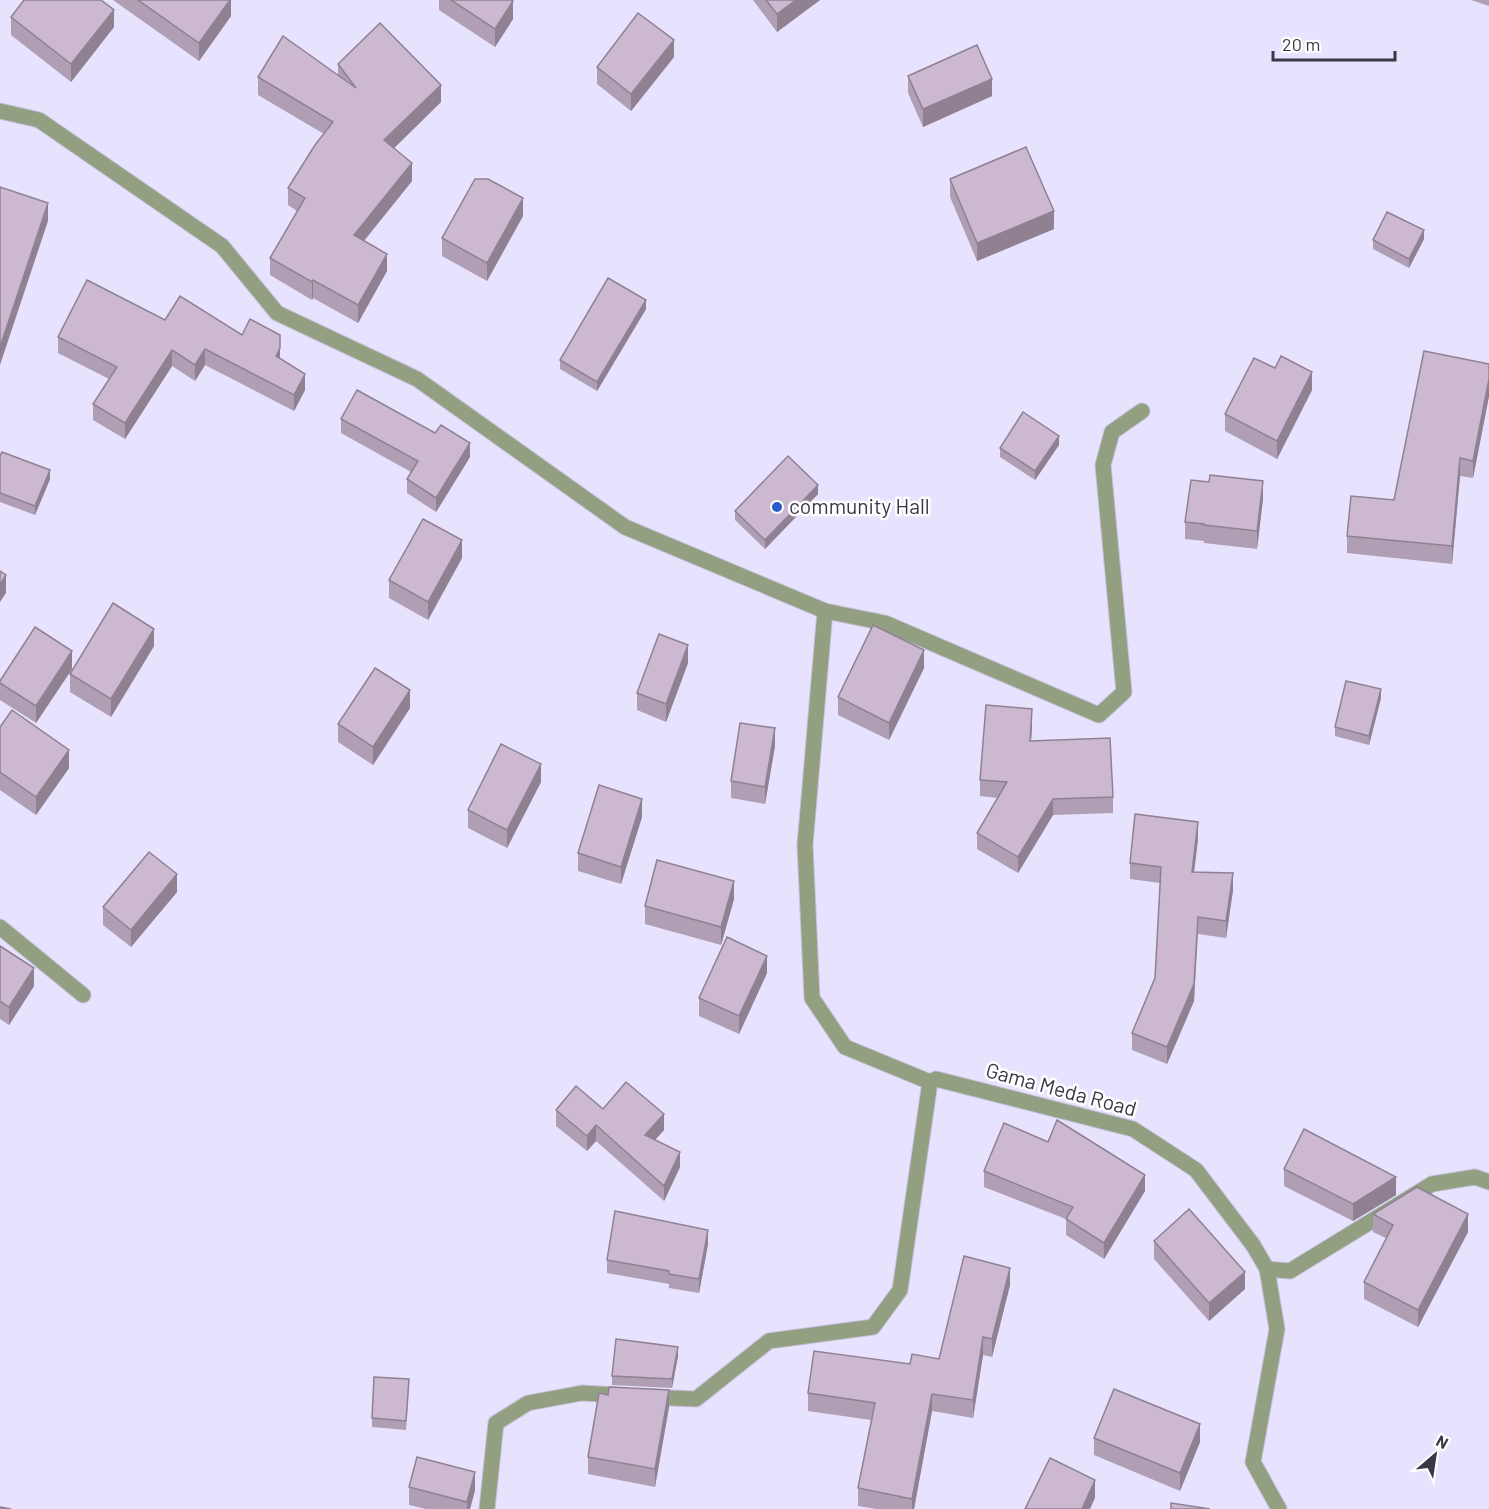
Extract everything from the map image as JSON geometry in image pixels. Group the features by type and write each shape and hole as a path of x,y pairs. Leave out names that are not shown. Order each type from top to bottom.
{"street":[{"path":"0,111 39,120 222,246 277,313 417,379 625,527 825,611 885,623 1098,715 1124,692 1103,465 1113,432 1142,411"},
{"name":"Gama Meda Road","path":"825,611 805,845 812,998 845,1047 930,1082 936,1079 1133,1129 1196,1170 1253,1245 1267,1269 1277,1329 1253,1462 1279,1509"},
{"path":"0,927 83,994"},
{"path":"487,1509 496,1423 528,1403 582,1394 696,1399 769,1341 873,1327 900,1290 930,1082"},
{"path":"1267,1269 1290,1271 1432,1184 1475,1177 1489,1182"}],"building":[{"path":"24,0 101,0 114,10 71,64 11,17"},
{"path":"138,0 230,0 199,43"},
{"path":"451,0 511,0 513,1 495,29"},
{"path":"766,0 796,0 777,14"},
{"path":"638,13 674,40 631,94 597,67"},
{"path":"380,23 441,85 384,140 412,163 354,235 387,254 358,305 270,258 305,198 288,188 315,145 333,122 258,77 283,36 356,88 338,64"},
{"path":"977,45 992,79 923,109 908,76"},
{"path":"1026,147 1054,211 977,243 950,179"},
{"path":"475,179 488,179 523,198 487,263 442,238"},
{"path":"0,187 48,203 0,347"},
{"path":"1387,212 1424,230 1409,259 1373,240"},
{"path":"608,278 646,300 597,382 560,360"},
{"path":"87,280 165,320 180,296 242,335 250,319 280,335 280,348 276,356 305,374 294,395 205,349 195,365 172,350 125,423 93,404 117,367 58,337"},
{"path":"1424,351 1489,364 1489,379 1473,461 1460,458 1452,546 1347,536 1351,496 1394,500"},
{"path":"1281,356 1312,372 1277,441 1225,414 1254,358 1275,368"},
{"path":"357,390 435,433 441,425 470,443 436,498 407,479 418,461 341,419"},
{"path":"1023,412 1059,436 1035,471 1000,448"},
{"path":"2,452 50,470 35,506 0,493 0,456"},
{"name":"community Hall","path":"788,456 818,485 765,540 735,511"},
{"path":"1210,475 1263,481 1257,531 1185,522 1191,480 1209,482"},
{"path":"423,519 462,540 428,602 389,580"},
{"path":"0,571 6,575 0,585"},
{"path":"113,603 154,629 111,699 70,674"},
{"path":"873,625 924,650 889,723 838,697"},
{"path":"35,627 72,651 36,706 0,683"},
{"path":"659,634 688,645 666,704 637,693"},
{"path":"375,668 410,690 373,747 338,724"},
{"path":"1346,681 1381,689 1369,736 1335,727"},
{"path":"986,705 1032,709 1030,741 1110,738 1113,797 1053,799 1018,857 977,833 1007,782 980,780"},
{"path":"12,710 69,750 36,797 0,772 0,727"},
{"path":"740,723 775,728 765,787 731,781"},
{"path":"501,744 541,764 507,830 468,810"},
{"path":"599,785 642,799 621,867 578,853"},
{"path":"1135,814 1198,822 1192,872 1233,873 1226,921 1198,917 1194,984 1167,1047 1132,1033 1155,978 1161,867 1130,863"},
{"path":"149,852 177,874 131,930 103,907"},
{"path":"657,860 734,881 721,927 645,906"},
{"path":"727,937 767,956 739,1016 699,998"},
{"path":"0,946 34,968 9,1007 0,1001"},
{"path":"626,1082 664,1114 645,1135 680,1152 664,1186 596,1125 587,1136 556,1110 576,1086 603,1109"},
{"path":"1057,1120 1145,1175 1104,1243 1066,1219 1073,1207 984,1171 1004,1123 1048,1142"},
{"path":"1304,1129 1396,1177 1353,1204 1284,1169"},
{"path":"1417,1187 1468,1214 1418,1310 1364,1282 1393,1225 1373,1214"},
{"path":"1189,1209 1245,1272 1209,1303 1154,1241"},
{"path":"615,1211 708,1230 699,1279 607,1260"},
{"path":"964,1256 1010,1268 992,1339 983,1337 973,1400 932,1394 912,1499 858,1488 875,1403 808,1393 814,1351 910,1364 912,1354 939,1359"},
{"path":"616,1339 678,1347 672,1379 612,1376"},
{"path":"374,1377 409,1379 406,1421 372,1418"},
{"path":"609,1387 669,1390 655,1469 588,1457 599,1393 608,1395"},
{"path":"1114,1389 1200,1424 1180,1473 1094,1438"},
{"path":"417,1457 475,1472 467,1502 409,1487"},
{"path":"1050,1458 1095,1480 1082,1509 1025,1509"},
{"path":"1171,1503 1210,1509 1171,1509"}],"place":[{"name":"community Hall","path":"777,507"}]}
